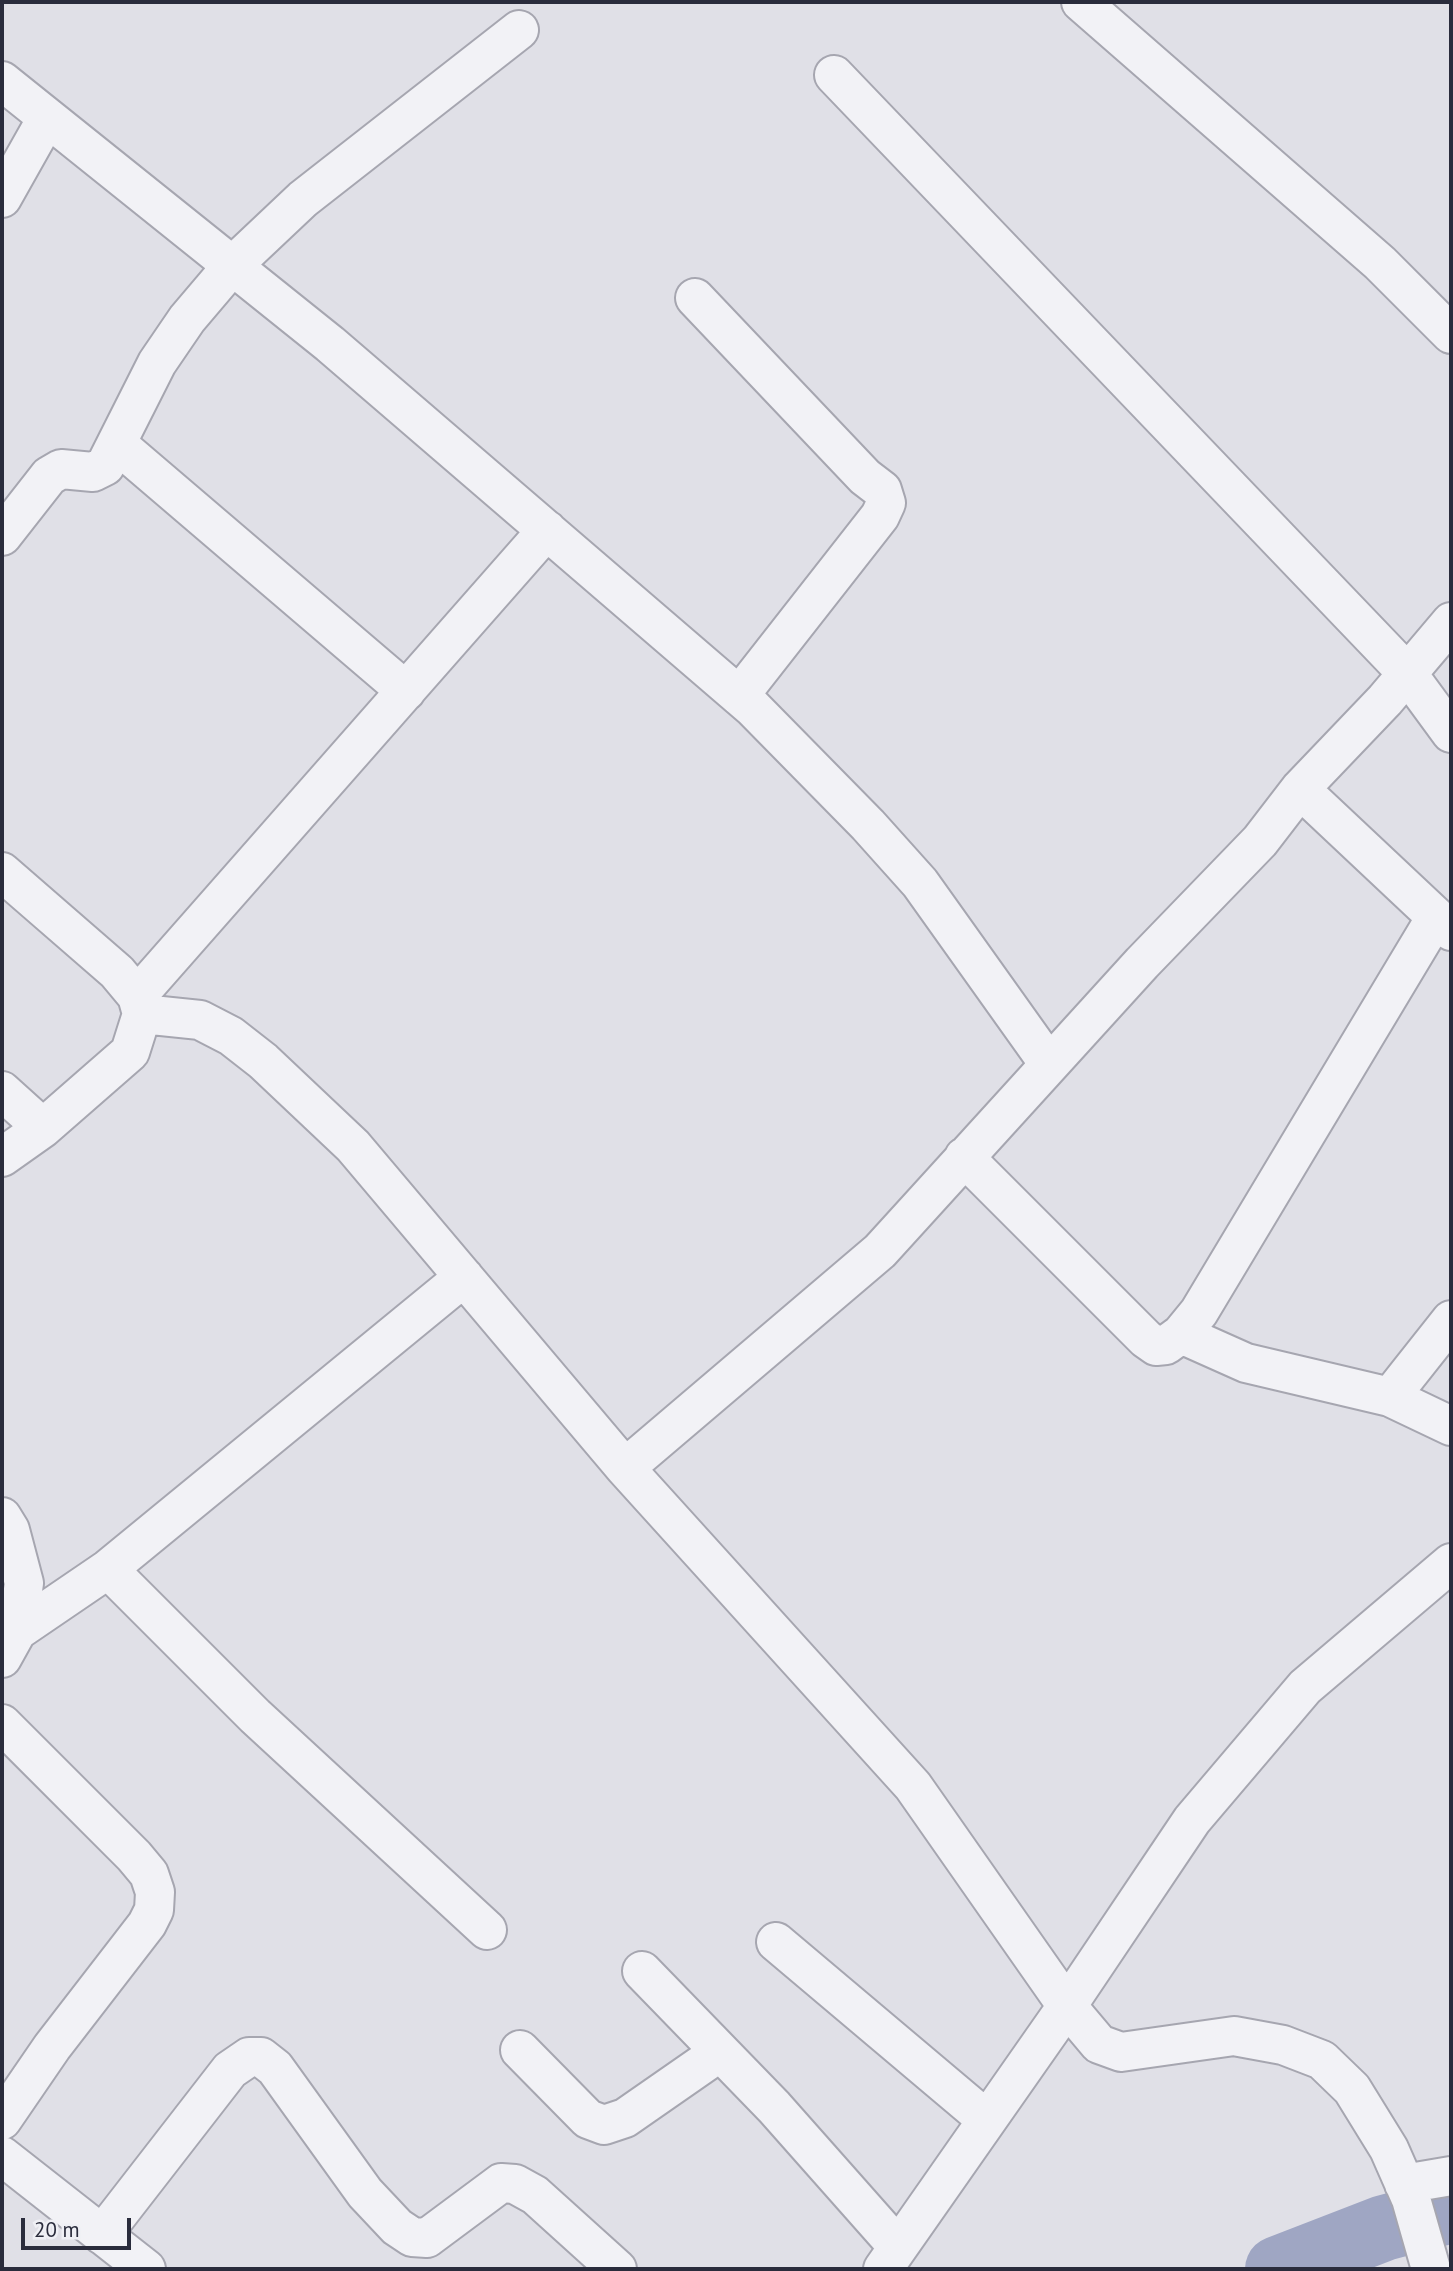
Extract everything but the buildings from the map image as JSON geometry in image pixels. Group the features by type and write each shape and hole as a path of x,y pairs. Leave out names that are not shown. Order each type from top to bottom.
{"street":[{"path":"1081,2 1380,263 1451,334"},
{"path":"2,536 49,476 61,469 93,472 105,466 157,363 187,319 232,266 303,199 519,30"},
{"path":"834,75 1408,673 1451,733"},
{"path":"2,81 330,344 739,696 868,825 920,883 1049,1064"},
{"path":"2,198 47,118"},
{"path":"695,298 865,477 882,490 886,503 880,516 739,696"},
{"path":"117,444 406,691"},
{"path":"2,1157 43,1128 130,1052 139,1005 547,530"},
{"path":"625,1468 880,1251 1049,1064 1260,841 1300,789 1408,673 1451,622"},
{"path":"964,1157 1146,1339 1156,1346 1166,1345 1181,1334 1199,1312 1444,924 1300,789"},
{"path":"2,872 117,972 139,1005 200,1020 231,1036 263,1061 353,1146 625,1468 913,1786 1067,2006 1100,2044 1121,2052 1234,2036 1283,2045 1322,2060 1352,2089 1389,2149 1407,2192 1428,2261"},
{"path":"2,1091 43,1128"},
{"path":"9,1645 108,1569 464,1277"},
{"path":"1390,1397 1451,1320"},
{"path":"1181,1334 1246,1363 1390,1397 1451,1426"},
{"path":"2,1517 10,1530 24,1583 9,1645"},
{"path":"642,1971 774,2107 890,2258 1067,2006 1192,1820 1305,1687 1451,1563"},
{"path":"108,1569 255,1716 487,1930"},
{"path":"2,1724 134,1856 149,1874 155,1892 154,1910 147,1924 51,2046 2,2120"},
{"path":"776,1942 987,2120"},
{"path":"520,2050 588,2119 604,2125 625,2118 720,2052"},
{"path":"102,2235 230,2070 249,2057 261,2057 275,2068 365,2193 397,2227 412,2237 427,2238 501,2183 515,2184 535,2194 617,2269"},
{"path":"2,2155 146,2269"},
{"path":"1407,2192 1451,2176"}],"waterway":[{"path":"1278,2269 1384,2228 1451,2210"}]}
